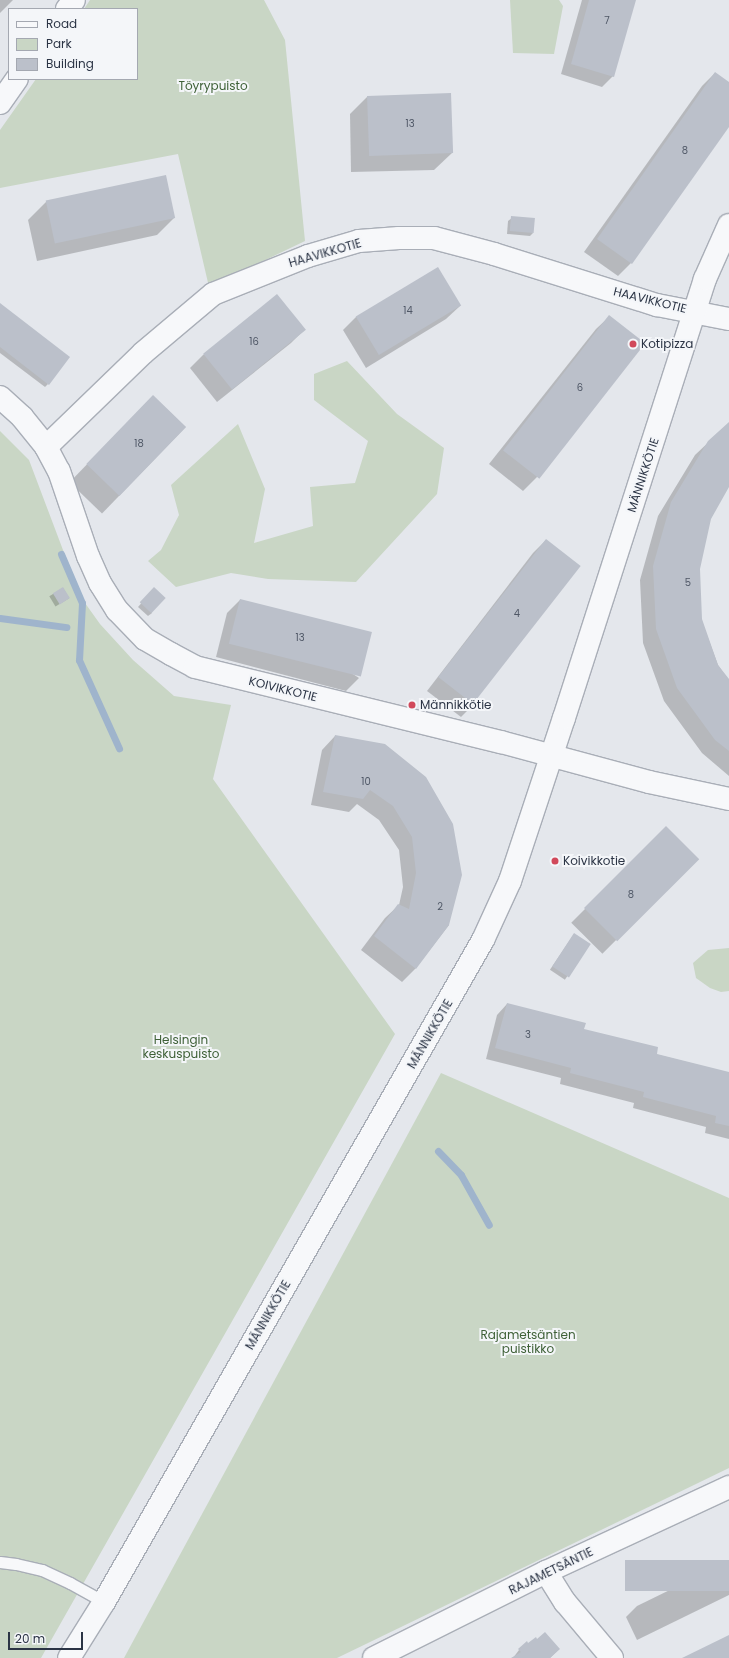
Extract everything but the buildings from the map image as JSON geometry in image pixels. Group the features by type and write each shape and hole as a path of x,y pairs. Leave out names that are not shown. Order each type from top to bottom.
{"street":[{"path":"68,8 74,0"},
{"path":"0,103 16,80"},
{"name":"MÄNNIKKÖTIE","path":"69,1658 104,1602 471,962 510,881 705,279 729,225"},
{"name":"HAAVIKKOTIE","path":"46,447 143,354 213,294 308,256 359,241 399,238 434,238 494,254 657,305 695,311 729,319"},
{"name":"KOIVIKKOTIE","path":"0,397 22,417 46,447 59,470 88,556 100,583 117,610 145,639 195,667 649,782 729,799"},
{"name":"RAJAMETSÄNTIE","path":"374,1658 546,1572 729,1487"},
{"path":"546,1572 564,1602 612,1658"}],"lane":[{"path":"0,1562 42,1570 70,1583 104,1602"}],"green space":[{"name":"Töyrypuisto","path":"90,0 264,0 285,40 305,241 209,287 178,154 0,188 0,130 35,80 138,80 138,8 85,8"},
{"path":"510,0 559,0 563,6 554,54 513,53"},
{"path":"347,361 397,414 444,448 437,494 356,582 268,579 231,573 176,587 148,561 161,550 179,515 171,485 238,424 265,489 254,543 313,526 310,487 355,483 368,441 314,400 314,374"},
{"name":"Helsingin keskuspuisto","path":"0,431 29,460 85,603 100,624 133,660 174,696 231,705 213,779 395,1034 41,1658 0,1658"},
{"path":"729,948 729,991 721,992 710,988 696,978 693,963 708,950"},
{"name":"Rajametsäntien puistikko","path":"441,1073 729,1198 729,1468 337,1658 124,1658"}],"waterway":[{"path":"61,554 82,603 79,660 119,748"},
{"path":"0,618 66,627"},
{"path":"438,1151 461,1175 489,1225"}],"place":[{"name":"Kotipizza","path":"633,344"},
{"name":"Männikkötie","path":"412,705"},
{"name":"Koivikkotie","path":"555,861"}]}
